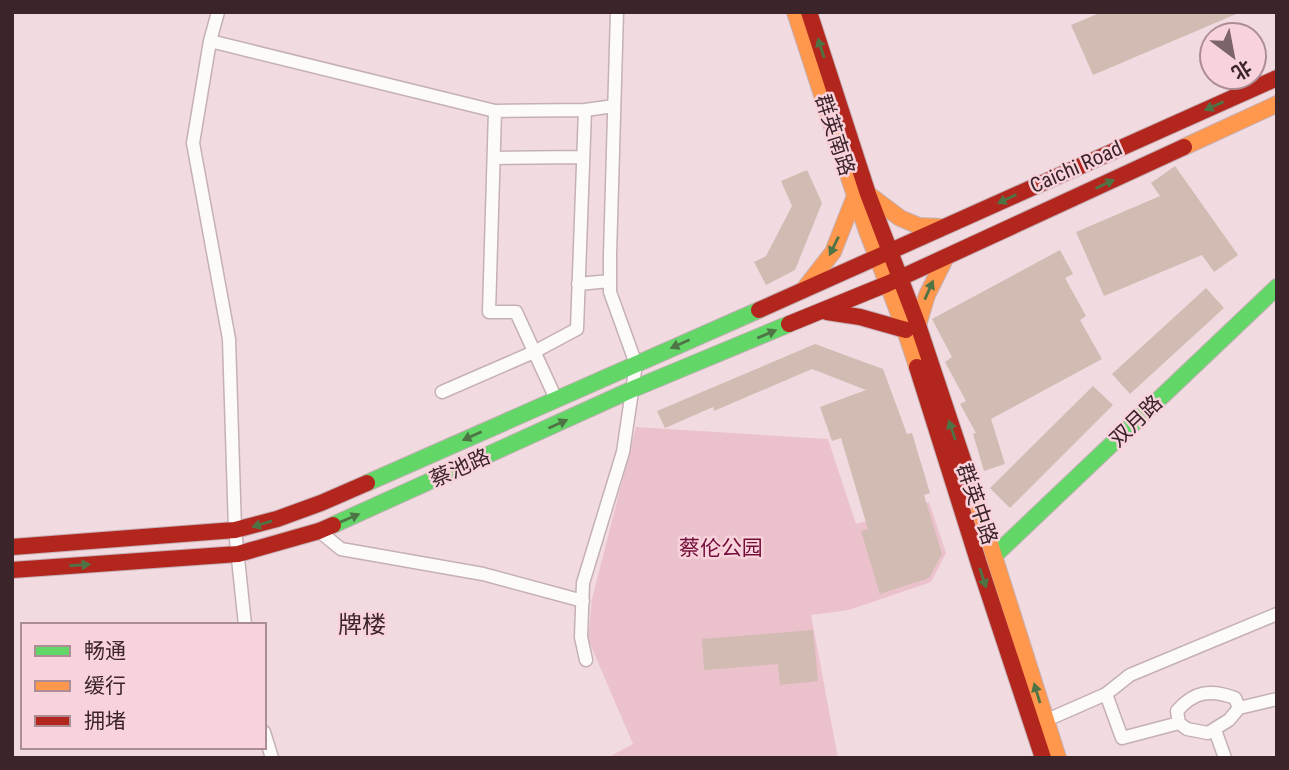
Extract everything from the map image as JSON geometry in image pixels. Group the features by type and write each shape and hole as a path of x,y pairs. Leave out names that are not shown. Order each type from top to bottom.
{"street":[{"path":"218,12 210,41 193,143 229,339 236,530 245,623"},
{"path":"586,660 581,637 583,583 623,453 636,364 610,292 617,12"},
{"name":"群英南路","path":"795,12 883,255"},
{"name":"群英南路","path":"809,12 862,195"},
{"path":"210,41 495,111 585,110 614,106"},
{"name":"Caichi Road","path":"883,255 1277,78"},
{"name":"Caichi Road","path":"893,282 1277,104"},
{"path":"442,392 534,352 577,329 585,110"},
{"path":"495,111 489,312 516,312 556,399"},
{"path":"494,158 583,156"},
{"path":"803,290 833,252 862,195 919,226 944,228"},
{"name":"蔡池路","path":"12,547 236,530 276,519 321,503 883,255"},
{"name":"群英中路","path":"883,255 995,555 1039,724 1043,758"},
{"path":"821,311 912,328 946,257"},
{"path":"578,284 610,281"},
{"name":"蔡池路","path":"12,570 238,554 320,531 633,389 893,282"},
{"name":"双月路","path":"995,555 1277,287"},
{"name":"群英中路","path":"912,328 975,551 1039,724 1058,758"},
{"path":"320,531 341,549 482,574 583,601"},
{"path":"1039,724 1106,694 1130,675 1277,614"},
{"path":"1239,708 1235,698 1222,693 1204,692 1186,701 1177,711 1179,723 1186,729 1208,733 1229,720 1239,708 1277,699"},
{"path":"1106,694 1122,738 1179,723"},
{"path":"1215,730 1225,758"},
{"path":"266,738 272,758"}],"green space":[{"name":"蔡伦公园","path":"636,427 828,439 856,524 929,502 946,553 931,582 849,610 811,615 838,758 607,758 633,744 588,639 592,599"}],"building":[{"path":"1102,12 1241,12 1220,21 1198,21 1198,30 1093,75 1071,25"},
{"path":"1175,166 1238,255 1214,272 1202,255 1104,296 1076,232 1160,196 1151,183"},
{"path":"807,170 822,203 795,270 766,285 754,262 766,256 792,206 781,181"},
{"path":"1060,250 1073,274 1065,278 1086,316 1080,320 1102,359 991,419 1005,464 984,471 973,434 976,433 960,404 966,401 945,362 952,357 932,319"},
{"path":"1206,288 1224,308 1130,394 1112,374"},
{"path":"815,344 883,369 907,434 912,433 930,493 924,495 942,554 929,578 880,594 861,531 868,529 841,438 832,441 820,407 866,390 812,369 714,411 713,407 665,428 657,411"},
{"path":"1093,386 1113,405 1010,508 990,488"},
{"path":"813,630 818,681 780,685 778,664 704,670 702,639"}],"traffic: fast":[{"path":"995,555 1277,287"},
{"path":"367,483 759,310"},
{"path":"333,525 633,389 789,324"}],"traffic: slow":[{"path":"795,12 867,231 917,367"},
{"path":"1184,147 1277,104"},
{"path":"868,194 900,218 919,226 941,227"},
{"path":"805,288 833,252 855,196"},
{"path":"918,325 927,295 946,257"},
{"path":"974,493 1058,758"}],"traffic: jam":[{"path":"809,12 868,194 918,325 974,493"},
{"path":"759,310 1277,78"},
{"path":"789,324 887,284 1184,147"},
{"path":"827,312 860,317 906,330"},
{"path":"917,367 1043,758"},
{"path":"12,547 235,530 277,519 367,483"},
{"path":"12,570 238,554 333,525"}],"district":[{"name":"牌楼","path":"362,625"}]}
